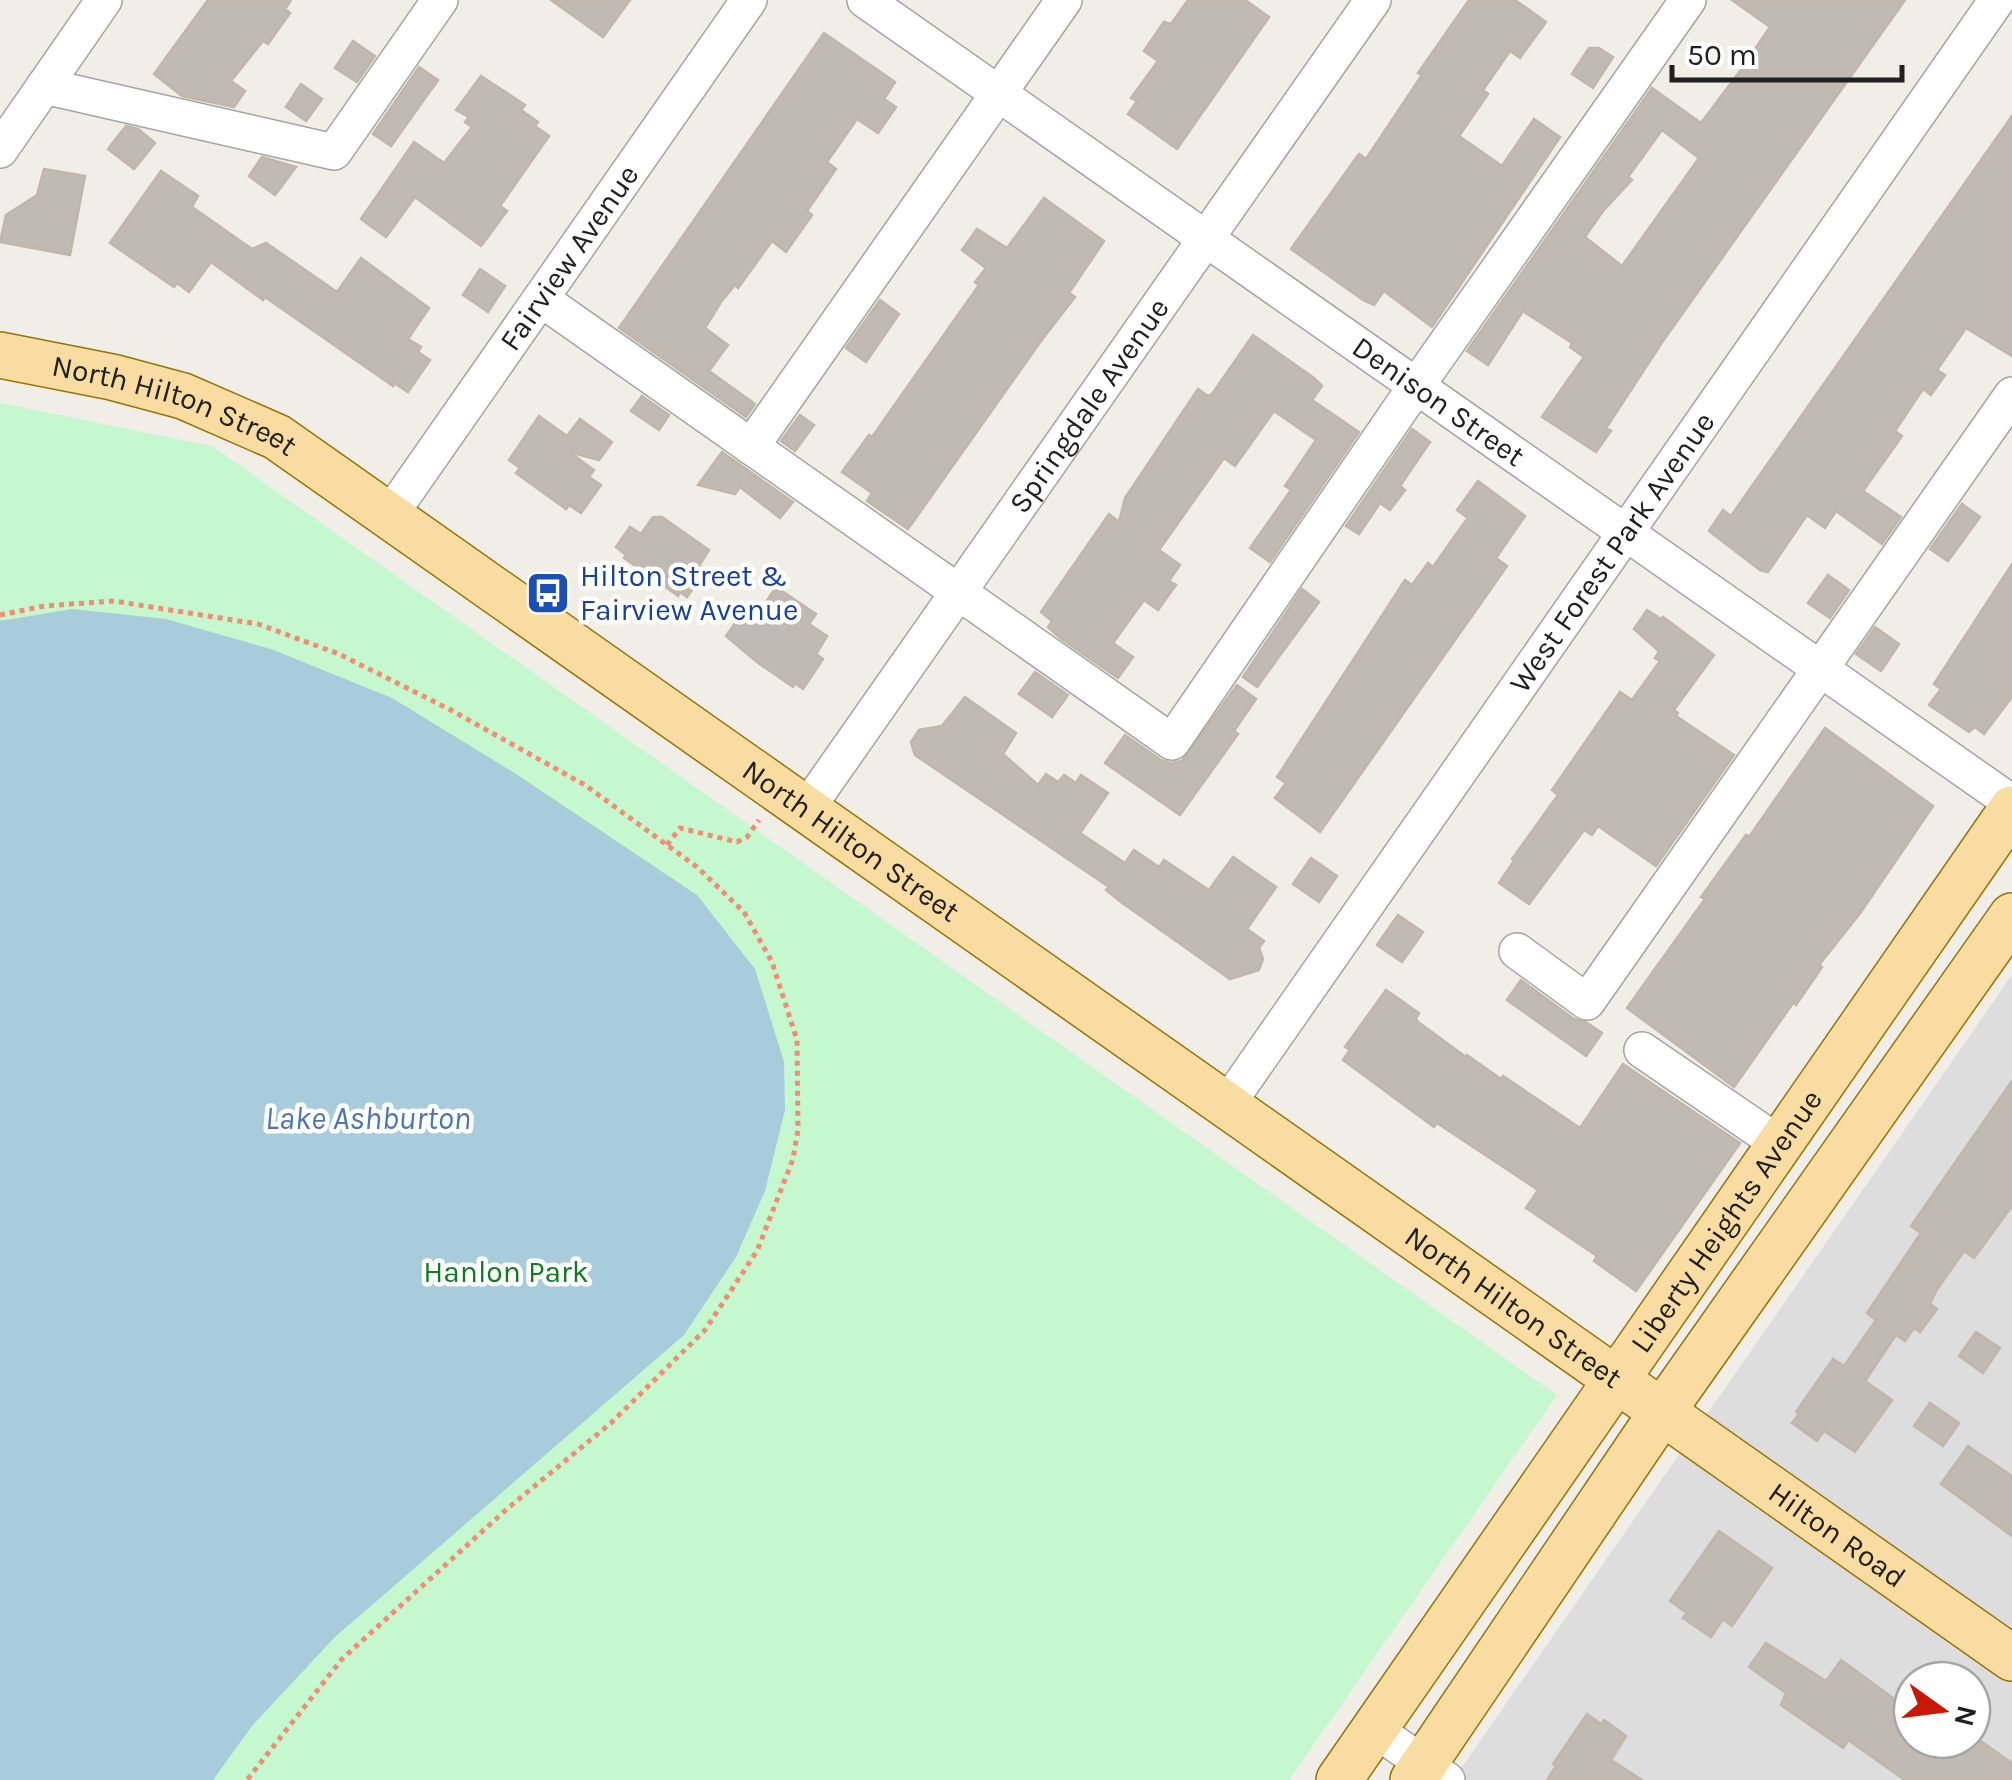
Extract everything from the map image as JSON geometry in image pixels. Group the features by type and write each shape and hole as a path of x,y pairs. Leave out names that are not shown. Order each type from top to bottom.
{"main road":[{"name":"North Hilton Street","path":"0,354 183,396 276,437 389,516 784,813 1226,1106 1662,1412"},
{"name":"Liberty Heights Avenue","path":"1339,1780 2012,806"},
{"name":"Liberty Heights Avenue","path":"1428,1775 1662,1412 2012,916"},
{"name":"Hilton Road","path":"1662,1412 2012,1658"}],"street":[{"path":"0,150 104,0"},
{"path":"44,86 334,152 440,0"},
{"name":"Fairview Avenue","path":"389,516 750,0"},
{"name":"Denison Street","path":"865,0 2012,806"},
{"path":"751,447 1064,0"},
{"name":"Springdale Avenue","path":"784,813 958,592 1374,0"},
{"path":"541,299 1172,742 1688,0"},
{"name":"West Forest Park Avenue","path":"1226,1106 1997,0"},
{"path":"1518,951 1587,1002 2012,395"},
{"path":"1642,1050 1781,1145"},
{"path":"1374,1729 1428,1775"}],"path":[{"path":"0,615 44,606 114,601 258,624 338,654 448,709 585,785 696,867 744,912 772,962 797,1040 798,1130 793,1159 757,1251 705,1330 611,1423 508,1508 342,1659 247,1780"},
{"path":"667,845 680,828 738,842 784,813"}],"shaded area":[{"path":"2012,975 2012,1780 1453,1780"}],"green space":[{"name":"Hanlon Park","path":"0,403 212,446 1557,1395 1289,1780 0,1780"}],"water":[{"name":"Lake Ashburton","path":"72,609 166,619 271,649 392,698 513,772 697,895 755,969 784,1062 785,1110 765,1191 736,1257 684,1335 335,1637 252,1726 213,1780 0,1780 0,621"}],"building":[{"path":"208,0 291,0 285,9 290,13 268,44 263,41 231,81 245,91 234,107 182,96 154,74"},
{"path":"551,0 630,0 603,37"},
{"path":"1188,0 1245,0 1269,17 1177,149 1128,114 1137,101 1131,98 1158,61 1144,51 1164,22 1171,24"},
{"path":"1469,0 1515,0 1546,22 1520,58 1510,51 1483,90 1488,94 1459,136 1502,166 1534,119 1560,137 1432,327 1384,291 1374,305 1363,300 1291,249 1359,154 1366,159 1422,75 1418,73"},
{"path":"1732,0 1905,0 1663,341 1606,428 1611,431 1596,452 1542,417 1584,357 1570,347 1572,343 1523,311 1488,365 1467,351 1652,88 1701,123 1770,27","holes":["1662,130 1699,158 1622,266 1585,237 1632,180 1628,177"]},
{"path":"824,33 895,82 884,99 896,107 878,133 857,119 827,162 836,169 807,211 812,215 786,252 772,241 738,288 735,285 721,302 705,328 728,345 709,371 755,404 746,417 619,328"},
{"path":"353,41 375,56 357,82 335,68"},
{"path":"1589,48 1599,48 1613,57 1593,88 1572,74"},
{"path":"419,67 438,80 391,146 373,134"},
{"path":"481,76 525,105 521,110 549,136 500,206 507,211 481,246 415,197 386,237 361,219 414,142 444,163 472,127 465,122 469,117 456,110"},
{"path":"301,84 322,99 306,121 286,107"},
{"path":"2012,116 2012,356 1966,328 1937,370 1945,375 1931,395 1923,389 1895,431 1902,436 1863,491 1901,517 1882,544 1836,511 1825,528 1807,515 1768,572 1760,570 1709,531 1723,510 1731,516"},
{"path":"126,126 138,129 155,143 134,169 108,149"},
{"path":"262,157 296,167 275,195 249,176"},
{"path":"44,169 85,176 70,255 0,242 6,215 37,195"},
{"path":"161,171 198,196 192,207 252,249 266,243 337,292 361,258 429,308 408,339 421,347 418,352 430,360 408,392 394,383 393,386 211,262 189,292 177,283 174,287 110,243"},
{"path":"1044,198 1104,241 1069,293 1075,297 908,529 867,501 872,493 842,472 869,435 872,437 979,285 975,282 986,268 962,250 977,229 1007,248"},
{"path":"480,269 505,286 488,312 463,295"},
{"path":"880,300 899,314 866,362 846,348"},
{"path":"1253,335 1314,378 1322,386 1312,400 1359,432 1270,562 1250,548 1291,490 1285,486 1316,440 1274,411 1235,466 1224,458 1159,550 1180,565 1169,581 1176,585 1158,610 1144,600 1113,643 1133,657 1118,678 1060,638 1048,627 1052,621 1041,612 1109,514 1119,522 1125,498 1198,389 1208,396 1212,394"},
{"path":"642,396 669,415 659,430 631,411"},
{"path":"800,415 814,425 795,451 781,441"},
{"path":"539,416 567,436 580,419 612,442 599,460 569,452 594,470 589,477 601,485 581,513 569,505 566,509 516,473 520,468 509,460"},
{"path":"1412,429 1430,442 1400,486 1405,490 1390,510 1380,503 1359,534 1346,526"},
{"path":"722,452 793,502 780,518 740,487 735,494 698,485"},
{"path":"1478,481 1525,516 1496,558 1507,566 1320,832 1275,798 1286,783 1277,777 1405,580 1412,585 1428,563 1433,567 1468,518 1457,510"},
{"path":"1962,504 1980,517 1948,561 1930,549"},
{"path":"653,517 662,517 709,550 699,566 706,570 687,597 680,592 678,596 624,558 626,555 616,547 630,527 641,534"},
{"path":"2012,564 2012,697 1984,734 1975,727 1969,732 1929,705 1941,689 1934,684"},
{"path":"1828,575 1849,590 1830,618 1808,603"},
{"path":"776,587 816,614 809,624 827,636 816,654 823,659 803,689 795,683 793,687 726,636 749,604 760,611"},
{"path":"1302,589 1319,602 1257,687 1243,677"},
{"path":"1647,610 1663,617 1714,655 1674,710 1676,716 1734,755 1656,866 1598,826 1592,835 1584,830 1529,904 1499,883 1558,795 1552,790 1620,692 1632,700 1660,661 1655,658 1659,651 1634,629"},
{"path":"1875,627 1899,644 1881,671 1856,654"},
{"path":"1035,672 1068,695 1052,717 1019,694"},
{"path":"1237,685 1256,699 1234,731 1238,734 1180,815 1105,763 1125,735 1161,760 1182,761"},
{"path":"965,697 1016,733 1003,754 1038,785 1046,774 1058,782 1064,775 1076,783 1081,775 1108,793 1080,833 1125,863 1134,850 1159,867 1164,860 1209,890 1233,857 1276,887 1247,929 1264,941 1259,948 1263,959 1259,970 1230,979 1121,902 1106,890 1109,887 915,755 911,742 919,730 942,726"},
{"path":"1825,728 1933,806 1861,912 1819,965 1822,967 1796,1005 1793,1003 1734,1087 1627,1008 1705,899 1701,897 1746,835 1749,837"},
{"path":"1311,858 1337,876 1319,902 1293,884"},
{"path":"1398,915 1423,932 1402,962 1377,945"},
{"path":"1521,980 1574,1019 1602,1033 1586,1056 1507,1000"},
{"path":"1386,990 1419,1013 1418,1022 1466,1057 1501,1079 1503,1076 1580,1128 1623,1064 1740,1143 1636,1291 1594,1261 1597,1256 1526,1208 1538,1190 1437,1123 1434,1127 1343,1060 1350,1050 1345,1047"},
{"path":"2012,1081 2012,1206 1974,1258 1964,1251 1936,1291 1930,1304 1937,1309 1920,1332 1914,1328 1905,1341 1896,1335 1865,1381 1892,1400 1855,1452 1824,1431 1817,1441 1792,1423 1799,1414 1796,1412 1833,1359 1844,1366 1876,1320 1867,1313 1921,1233 1911,1226"},
{"path":"1976,1332 2000,1348 1983,1373 1959,1356"},
{"path":"1930,1403 1959,1423 1943,1446 1914,1426"},
{"path":"1968,1446 2012,1476 2012,1536 1941,1484"},
{"path":"1719,1531 1772,1568 1732,1626 1723,1619 1711,1637 1683,1618 1687,1613 1670,1601"},
{"path":"1766,1643 1826,1681 1841,1660 1892,1697 1892,1760 1992,1760 1992,1749 2012,1763 2012,1780 1905,1780 1848,1740 1843,1748 1781,1705 1786,1693 1749,1667"},
{"path":"1587,1714 1601,1724 1604,1720 1626,1736 1611,1760 1642,1780 1547,1780 1556,1766 1553,1764"}],"place":[{"name":"Hilton Street & Fairview Avenue","path":"548,593"}]}
